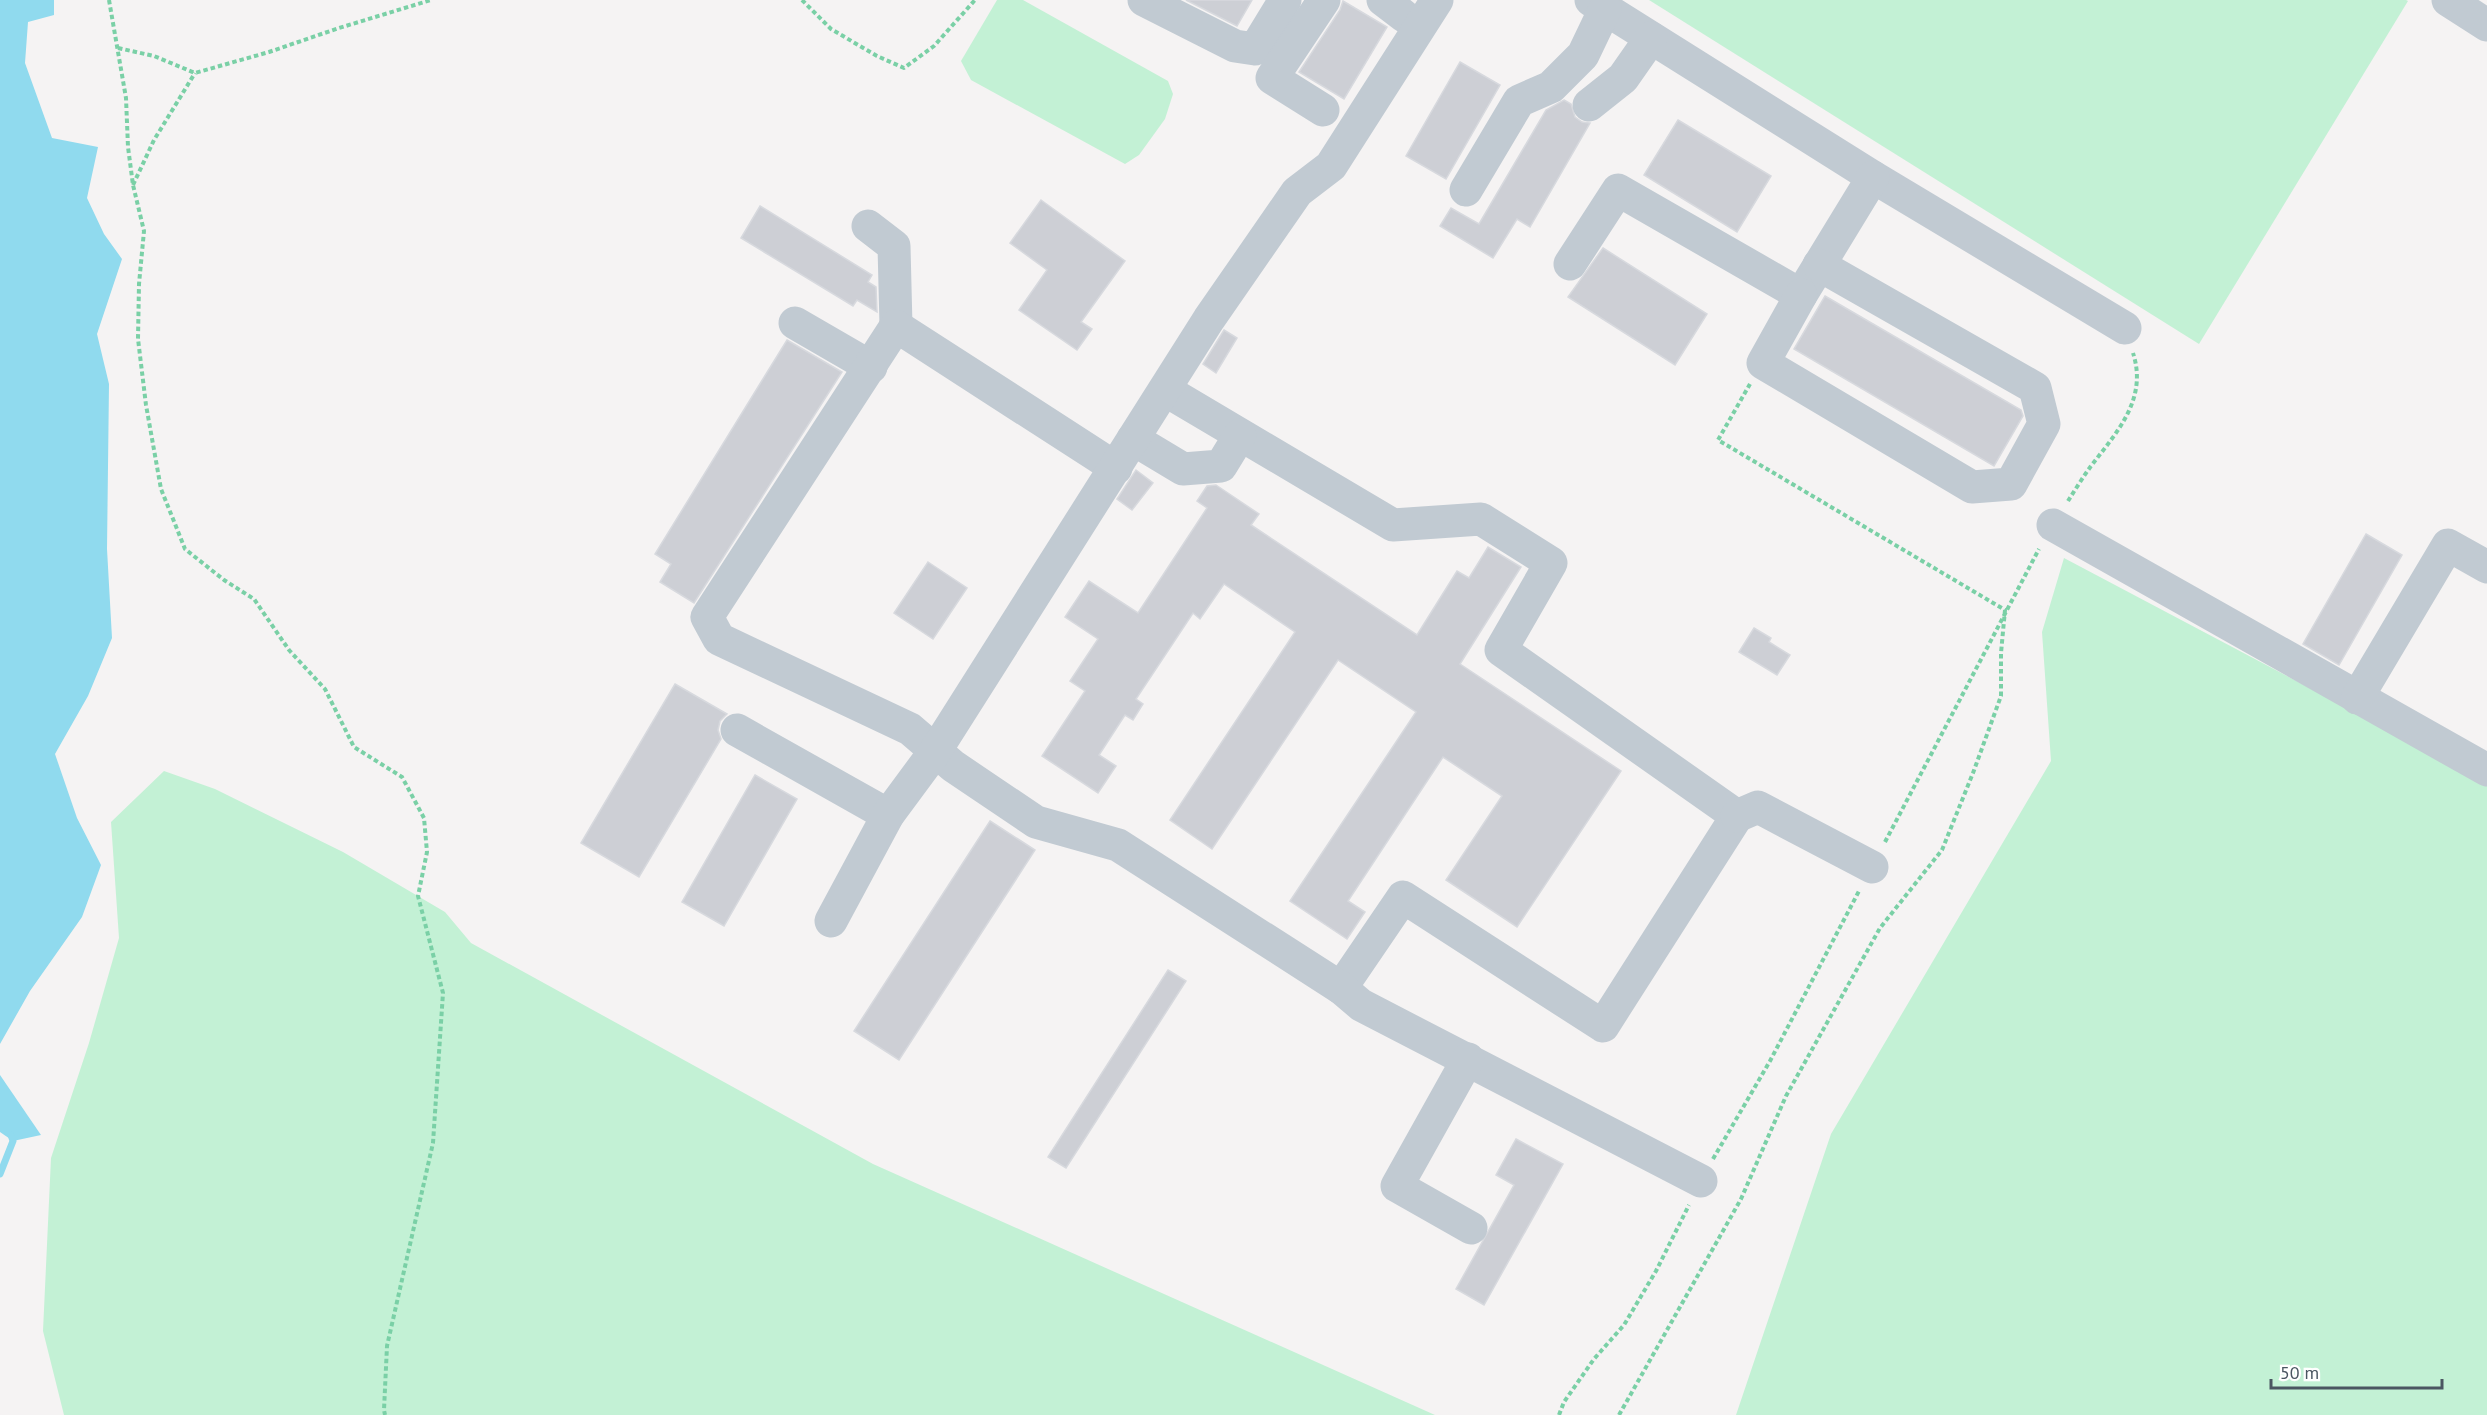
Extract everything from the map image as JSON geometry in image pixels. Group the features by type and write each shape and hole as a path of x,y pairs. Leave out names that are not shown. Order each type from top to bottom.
{"street":[{"path":"1144,0 1235,46 1255,49 1285,0"},
{"path":"1323,110 1272,78 1324,0"},
{"path":"831,921 888,815 936,750 1209,319 1297,192 1331,166 1437,0"},
{"path":"2448,0 2487,25"},
{"path":"1466,190 1519,101 1551,87 1583,55 1598,4 1873,177 2125,328"},
{"path":"1589,105 1623,78 1651,38"},
{"path":"1820,265 2035,388 2044,424 2011,484 1972,487 1763,363 1801,295 1873,177"},
{"path":"1570,264 1618,190 1801,295"},
{"path":"868,226 894,246 896,326 707,617 719,639 910,729 953,766 1036,822 1118,845 1341,988 1361,1005 1701,1181"},
{"path":"795,323 871,367"},
{"path":"896,326 1116,468"},
{"path":"1165,390 1394,525 1481,519 1551,563 1501,650 1737,816"},
{"path":"1133,440 1183,469 1221,466 1240,435"},
{"path":"2053,525 2487,770"},
{"path":"2357,698 2448,545 2487,567"},
{"path":"737,730 888,815"},
{"path":"1341,988 1403,897 1603,1026 1737,816 1758,807 1872,867"},
{"path":"1468,1059 1397,1186 1471,1228"}],"path":[{"path":"109,0 126,98 132,185 144,231 139,284 138,339 146,405 161,489 184,549 224,580 254,599 289,650 325,689 354,747 402,777 424,818 427,852 418,896 443,993 433,1143 387,1346 385,1415"},
{"path":"118,48 154,56 195,73 269,52 339,27 431,0"},
{"path":"802,0 831,29 877,56 904,68 934,46 975,0"},
{"path":"132,185 154,140 195,73"},
{"path":"1618,1415 1741,1199 1786,1096 1881,928 1942,850 2001,696 2001,653 2005,610 1718,440 1763,363"}],"green space":[{"path":"997,0 1023,0 1168,81 1173,94 1165,119 1139,155 1125,164 971,80 961,61"},
{"path":"1649,0 2406,0 2408,1 2199,344"},
{"path":"2064,558 2487,782 2487,1415 1736,1415 1831,1134 2051,761 2042,632"},
{"path":"164,771 215,789 343,852 445,912 471,943 873,1164 1435,1415 64,1415 43,1331 51,1158 89,1043 119,938 111,822"}],"water":[{"path":"0,0 54,0 54,15 28,22 25,63 52,138 98,147 87,198 104,234 122,259 97,334 109,384 107,549 112,638 88,696 55,754 77,818 101,865 82,917 30,991 0,1044"},
{"path":"0,1075 41,1135 13,1141 0,1132"}],"building":[{"path":"1186,0 1252,0 1237,26"},
{"path":"1343,1 1387,27 1344,99 1299,72 1340,10"},
{"path":"1460,62 1500,85 1446,179 1406,156"},
{"path":"1564,100 1571,104 1575,117 1582,122 1590,123 1530,227 1517,219 1493,258 1440,226 1451,208 1479,224 1546,110"},
{"path":"1678,120 1771,176 1737,232 1644,175"},
{"path":"1041,200 1125,261 1081,322 1092,329 1077,350 1019,310 1047,270 1010,243"},
{"path":"760,206 872,275 868,282 876,287 877,312 857,300 853,306 741,238"},
{"path":"1603,248 1707,314 1675,365 1568,297"},
{"path":"1825,296 2021,410 2023,416 1994,466 1794,349"},
{"path":"1224,330 1237,338 1216,373 1203,364"},
{"path":"787,340 842,372 694,603 660,582 671,564 655,554"},
{"path":"1136,470 1153,483 1132,510 1117,499"},
{"path":"1216,485 1259,514 1251,525 1417,635 1457,571 1469,578 1488,547 1521,567 1460,664 1621,771 1517,927 1446,880 1502,796 1443,757 1348,901 1365,912 1347,939 1290,901 1416,712 1338,660 1212,849 1170,820 1295,632 1224,584 1200,619 1193,613 1136,699 1143,704 1133,720 1125,715 1099,755 1116,766 1098,793 1042,756 1085,691 1070,681 1098,639 1065,617 1089,581 1138,613 1207,508 1197,501 1207,486"},
{"path":"2366,534 2402,555 2339,665 2303,644"},
{"path":"928,562 967,588 933,639 894,613"},
{"path":"1754,628 1771,638 1769,642 1790,655 1777,675 1739,652"},
{"path":"675,684 727,714 720,721 718,730 721,739 639,877 581,843"},
{"path":"755,775 797,799 724,926 682,902"},
{"path":"990,821 1035,850 899,1060 854,1031"},
{"path":"1168,970 1186,981 1066,1168 1048,1157"},
{"path":"1516,1139 1563,1164 1484,1305 1456,1289 1514,1185 1496,1175"}],"waterway":[{"path":"0,1174 13,1141 11,1135"}]}
